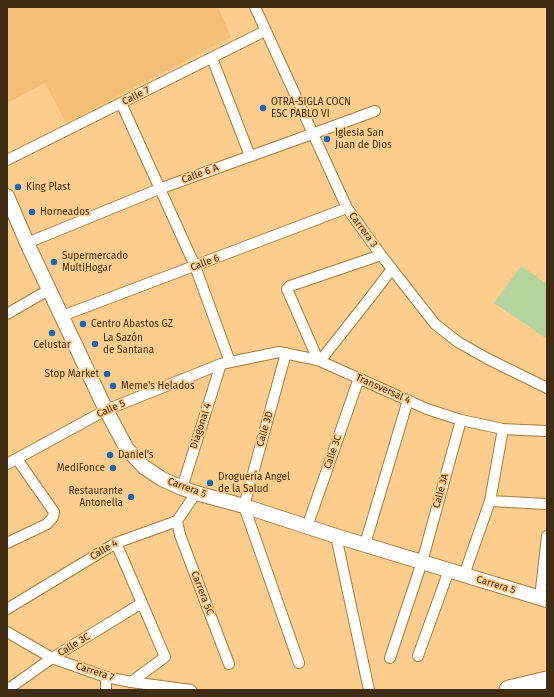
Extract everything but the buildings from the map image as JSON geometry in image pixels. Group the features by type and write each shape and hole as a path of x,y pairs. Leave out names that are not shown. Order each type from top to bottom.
{"highway":[{"path":"509,690 547,681"}],"street":[{"name":"Carrera 3","path":"255,7 347,208 381,256 435,324 458,342 488,359 547,388"},
{"name":"Calle 7","path":"7,160 265,31"},
{"path":"212,58 250,156"},
{"path":"121,103 195,266 226,363"},
{"name":"Calle 6 A","path":"28,243 159,188 375,111"},
{"name":"Carrera 5","path":"7,196 106,410 127,449 144,467 162,479 196,493 244,506 336,536 543,599"},
{"name":"Calle 6","path":"62,316 347,208"},
{"path":"381,256 290,286 287,289 319,361 392,269"},
{"path":"7,314 50,289"},
{"name":"Transversal 4","path":"226,363 279,352 286,353 319,361 427,408 461,420 503,428 547,431"},
{"name":"Calle 3D","path":"244,506 286,353"},
{"name":"Calle 5","path":"7,464 106,410 226,363"},
{"name":"Diagonal 4","path":"182,488 226,363"},
{"name":"Calle 3C","path":"307,526 359,378"},
{"path":"365,544 408,400"},
{"name":"Calle 3A","path":"390,658 422,562 461,420"},
{"path":"464,575 490,501 503,428"},
{"path":"7,542 48,524 53,518 54,512 16,459"},
{"path":"178,521 196,493"},
{"path":"490,501 547,504"},
{"path":"244,506 299,663"},
{"name":"Calle 4","path":"7,609 116,542 178,521"},
{"name":"Carrera 5C","path":"178,521 180,535 229,664"},
{"path":"336,536 369,690"},
{"path":"543,599 547,536"},
{"path":"116,542 165,657 131,682"},
{"path":"418,656 449,570"},
{"name":"Calle 3C","path":"7,690 19,686 52,658 142,602"},
{"name":"Carrera 7","path":"7,632 52,658 106,677 191,690"},
{"path":"106,677 106,690"}],"shaded area":[{"path":"7,7 218,7 231,37 66,123 45,83 7,103"}],"green space":[{"path":"521,266 547,284 547,339 494,303"}],"place":[{"name":"OTRA-SIGLA COCN ESC PABLO VI","path":"263,108"},
{"name":"Iglesia San Juan de Dios","path":"327,139"},
{"name":"King Plast","path":"18,187"},
{"name":"Horneados","path":"32,212"},
{"name":"Supermercado MultiHogar","path":"54,262"},
{"name":"Centro Abastos GZ","path":"83,324"},
{"name":"Celustar","path":"52,333"},
{"name":"La Sazón de Santana","path":"95,344"},
{"name":"Stop Market","path":"107,374"},
{"name":"Meme's Helados","path":"113,386"},
{"name":"Daniel's","path":"110,455"},
{"name":"MediFonce","path":"113,468"},
{"name":"Droguería Angel de la Salud","path":"210,483"},
{"name":"Restaurante Antonella","path":"131,497"}]}
